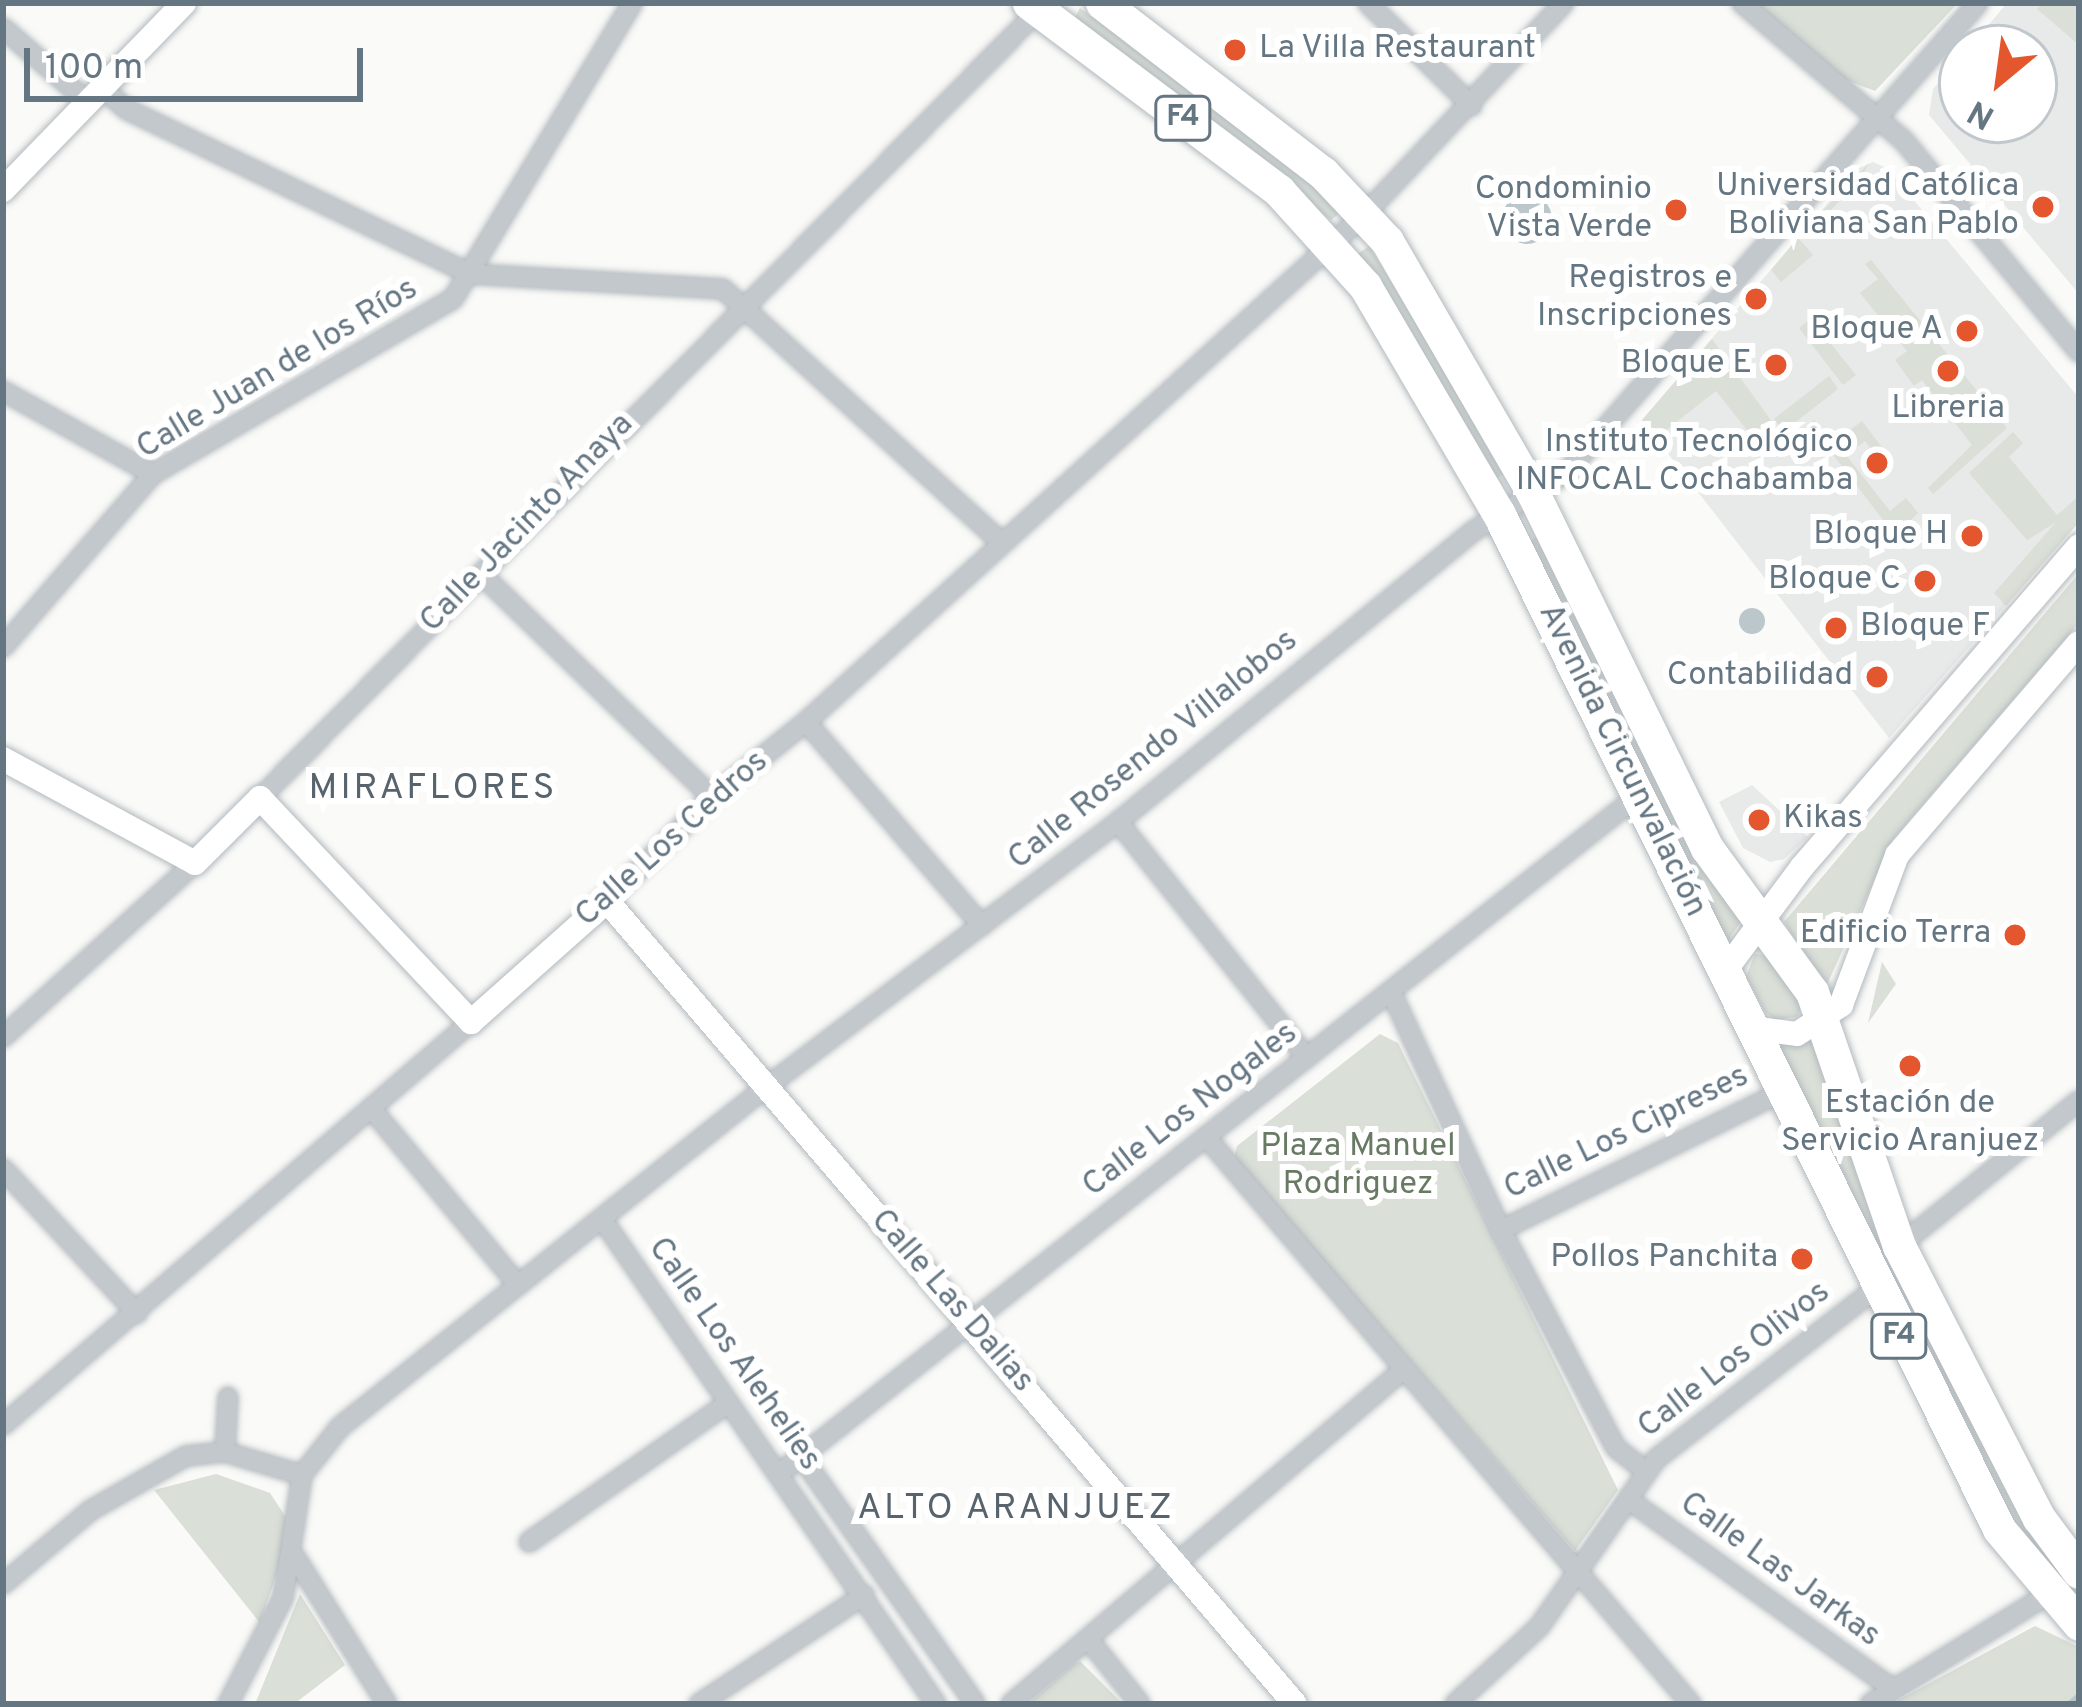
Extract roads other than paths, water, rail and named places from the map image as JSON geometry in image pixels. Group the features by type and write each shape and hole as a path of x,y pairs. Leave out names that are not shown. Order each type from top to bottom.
{"highway":[{"name":"Avenida Circunvalación","path":"1102,3 1323,172 1364,215 1533,493 1707,848 1762,920 1825,1020 1899,1246 2066,1534 2079,1572"},
{"name":"Avenida Circunvalación","path":"1038,5 1279,190 1330,241 1365,286 1499,514 1875,1289 1999,1529 2049,1594 2079,1624"}],"street":[{"path":"3,190 184,3"},
{"name":"Calle Juan de los Ríos","path":"3,647 153,474 452,299 632,3"},
{"path":"1368,3 1472,106"},
{"name":"Calle Los Cedros","path":"3,1425 374,1112 607,901 712,797 806,722 1330,241 1364,215 1472,106 1564,3"},
{"path":"1742,3 1876,116 2079,352"},
{"name":"Calle Rosendo Villalobos","path":"302,1475 340,1427 765,1088 1118,822 1499,514 1566,473 1978,3"},
{"name":"Calle Jacinto Anaya","path":"3,1037 195,863 1038,5"},
{"path":"3,28 96,96 471,274 723,289 743,302 1002,543"},
{"path":"3,391 153,474"},
{"path":"1724,972 1762,920 2079,546"},
{"path":"482,575 712,797"},
{"path":"1750,1028 1786,1037 1825,1020 1846,993 1897,855 2079,643"},
{"path":"806,722 982,926"},
{"path":"3,759 195,863"},
{"name":"Calle Los Nogales","path":"780,1473 1639,795"},
{"path":"260,798 471,1022"},
{"path":"1118,822 1307,1058"},
{"name":"Calle Las Dalias","path":"607,901 1295,1704"},
{"path":"1391,992 1501,1230 1616,1448 1645,1471"},
{"name":"Calle Los Cipreses","path":"1501,1230 1780,1093"},
{"path":"1899,1246 2079,1101"},
{"path":"374,1112 518,1285"},
{"path":"1207,1138 1691,1704"},
{"path":"3,1169 137,1313"},
{"name":"Calle Los Alehelies","path":"602,1219 935,1704"},
{"name":"Calle Los Olivos","path":"1454,1704 1539,1627 1580,1576 1645,1471 1875,1289"},
{"path":"1011,1704 1404,1369"},
{"path":"225,1452 228,1396"},
{"path":"530,1542 728,1402"},
{"path":"3,1584 148,1471 225,1452 302,1475 295,1557 284,1598 229,1704"},
{"path":"801,1456 975,1704"},
{"name":"Calle Las Jarkas","path":"1629,1500 1894,1690"},
{"path":"295,1557 387,1704"},
{"path":"1870,1704 2049,1594"},
{"path":"699,1704 864,1595"},
{"path":"1088,1639 1140,1704"}],"waterway":[{"path":"2071,1704 2079,1697"}],"place":[{"name":"La Villa Restaurant","path":"1235,50"},
{"name":"Universidad Católica Boliviana San Pablo","path":"2043,207"},
{"name":"Condominio Vista Verde","path":"1676,210"},
{"name":"Registros e Inscripciones","path":"1756,299"},
{"name":"Bloque A","path":"1967,331"},
{"name":"Bloque E","path":"1776,365"},
{"name":"Libreria","path":"1948,371"},
{"name":"Instituto Tecnológico INFOCAL Cochabamba","path":"1877,463"},
{"name":"Bloque H","path":"1972,536"},
{"name":"Bloque C","path":"1925,581"},
{"name":"Bloque F","path":"1836,628"},
{"name":"Contabilidad","path":"1877,677"},
{"name":"Kikas","path":"1759,820"},
{"name":"Edificio Terra","path":"2015,935"},
{"name":"Estación de Servicio Aranjuez","path":"1910,1066"},
{"name":"Pollos Panchita","path":"1802,1259"}],"district":[{"name":"MIRAFLORES","path":"433,790"},
{"name":"ALTO ARANJUEZ","path":"1016,1510"}],"park label":[{"name":"Plaza Manuel Rodriguez","path":"1358,1167"}]}
